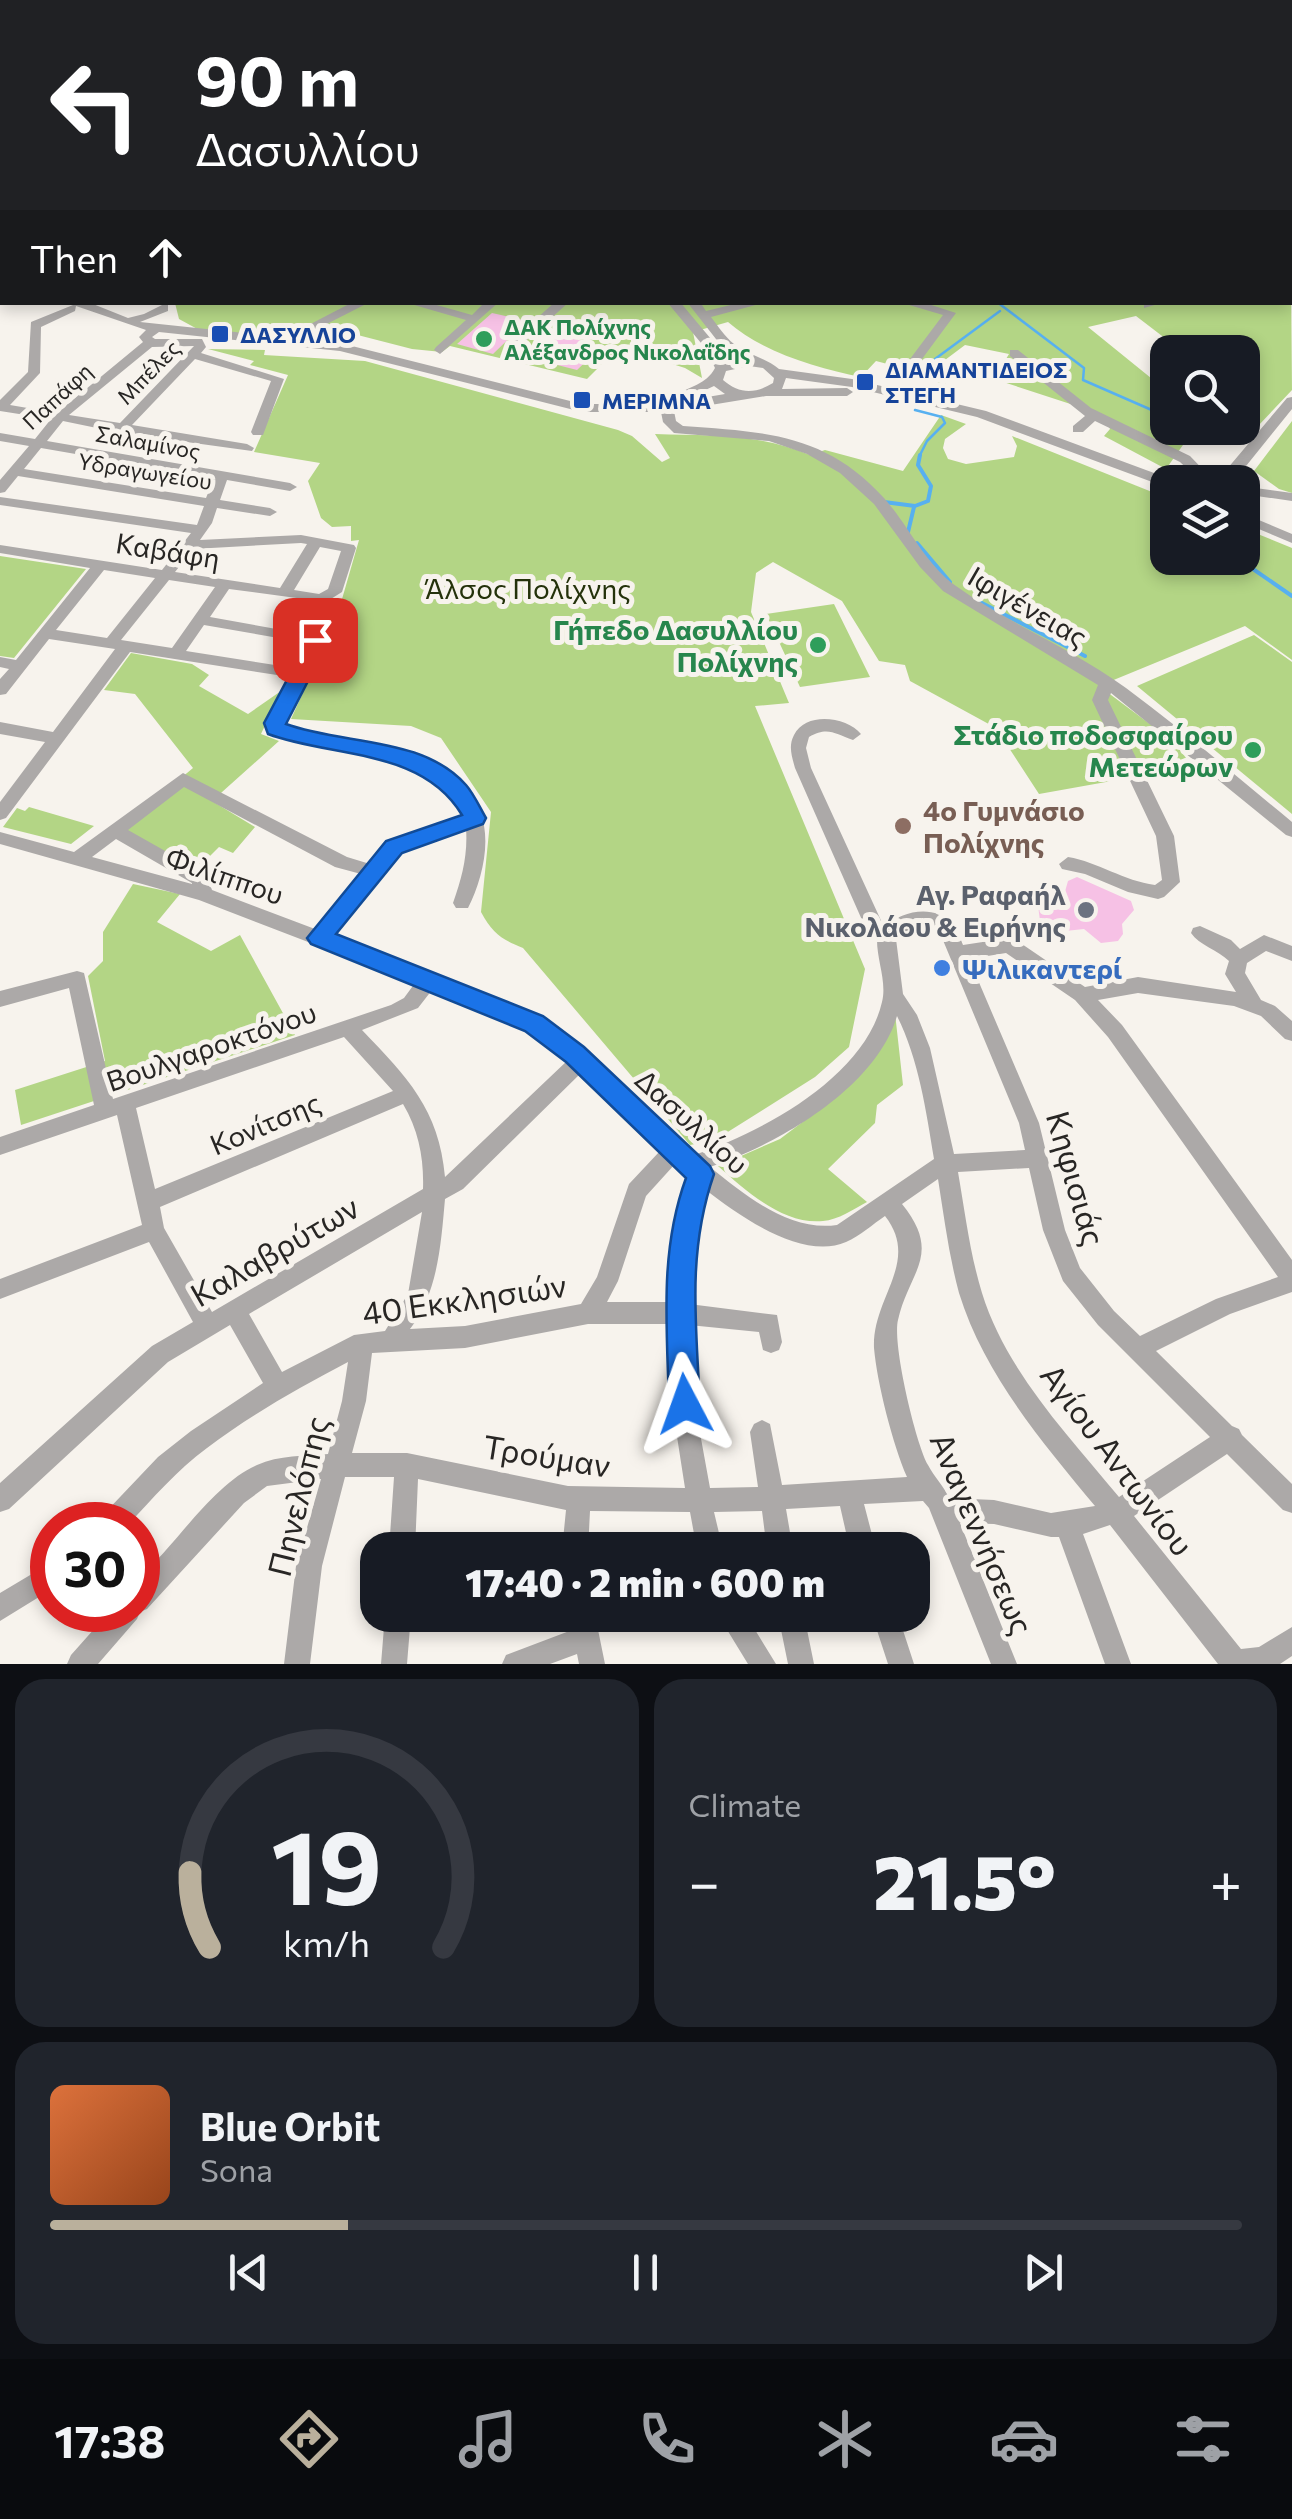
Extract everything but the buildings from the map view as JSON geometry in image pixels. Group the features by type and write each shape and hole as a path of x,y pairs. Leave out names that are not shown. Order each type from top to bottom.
{"street":[{"path":"2,403 34,371 36,325 67,305"},
{"path":"71,305 150,342 179,333 358,351 608,411 741,395 775,383 852,383 981,414 1150,479"},
{"path":"72,305 204,343 358,351"},
{"path":"119,320 142,319 164,305"},
{"path":"150,342 146,335 158,327 166,305"},
{"path":"166,305 179,333"},
{"path":"301,332 358,305"},
{"path":"422,305 475,318"},
{"path":"440,350 490,305"},
{"path":"513,346 554,305"},
{"path":"676,305 712,348 725,390 741,395"},
{"path":"696,305 733,350 759,363 775,383 889,397 987,421 1150,480"},
{"path":"705,315 748,305"},
{"path":"901,379 950,313 917,305"},
{"name":"Παπάφη","path":"1,485 58,418 150,342"},
{"name":"Μπέλες","path":"120,429 204,343"},
{"path":"1014,352 1093,416 1193,465"},
{"path":"192,355 278,379 258,432"},
{"path":"673,403 697,392 719,372 738,362 759,363"},
{"path":"2,403 58,418 247,448"},
{"name":"Ιφιγένειας","path":"673,403 684,431 772,436 837,465 879,500 925,564 948,588 1107,683 1292,831"},
{"path":"1241,465 1288,405"},
{"path":"1260,468 1288,405"},
{"path":"1078,428 1093,416"},
{"name":"Σαλαμίνος","path":"0,437 290,486"},
{"name":"Υδραγωγείου","path":"14,471 270,512"},
{"path":"0,814 57,738 164,574 201,530 223,476"},
{"path":"1260,499 1292,498"},
{"path":"0,501 201,530"},
{"path":"1260,512 1290,538"},
{"path":"190,544 316,541"},
{"path":"284,594 316,541"},
{"name":"Καβάφη","path":"0,549 328,598 335,592 348,548 316,541"},
{"path":"0,690 101,564"},
{"path":"176,654 225,584"},
{"path":"200,620 315,640 276,721 276,729 304,739 392,754 422,764 458,790 475,818 479,850 462,903"},
{"path":"46,633 301,674"},
{"path":"0,662 20,666"},
{"path":"1068,864 1094,869 1142,892 1158,892 1170,882 1165,836 1100,700 1107,683"},
{"path":"588,1313 607,1280 637,1191 688,1163 756,1138 849,1075 870,1051 893,995 887,937 870,920 803,768 798,748 802,734 815,726 842,725 853,734"},
{"path":"0,728 57,738"},
{"path":"76,859 183,780 342,862 373,871"},
{"path":"320,938 396,846 475,818"},
{"path":"115,830 200,879 204,894"},
{"name":"Φιλίππου","path":"0,838 204,894 428,980"},
{"name":"Κηφισιάς","path":"887,937 901,921 928,919 947,929 1014,1084 1038,1158 1058,1243 1071,1274 1095,1306 1292,1501"},
{"path":"1200,933 1224,945 1239,959"},
{"path":"1252,1002 1235,974 1239,959 1264,942 1292,954"},
{"path":"958,953 1009,945 1082,995 1115,1031 1292,1280 1224,1306 1137,1348"},
{"path":"0,999 77,978 154,1230 207,1324"},
{"name":"Βουλγαροκτόνου","path":"0,1146 404,1008 428,980"},
{"name":"Δασυλλίου","path":"428,980 529,1020 581,1060 688,1163 774,1223 806,1236 837,1235 943,1164"},
{"path":"1082,995 1138,985 1252,1002 1281,1020 1292,1033"},
{"name":"Αγίου Αντωνίου","path":"893,995 909,1014 936,1108 943,1164 974,1304 1032,1408 1234,1664"},
{"path":"348,1028 406,1094 425,1127 433,1167 433,1197 418,1294 414,1306 398,1323 393,1340"},
{"name":"Καλαβρύτων","path":"0,1500 145,1364 207,1324 433,1197 482,1158 581,1060"},
{"name":"Κονίτσης","path":"146,1203 406,1094"},
{"path":"943,1164 1038,1158"},
{"path":"688,1163 679,1313 685,1404 706,1532"},
{"name":"Αναγεννήσεως","path":"888,1202 903,1222 912,1250 903,1281 887,1313 886,1351 912,1460 935,1499 1004,1664"},
{"path":"0,1289 154,1230"},
{"path":"233,1309 278,1387"},
{"name":"40 Εκκλησιών","path":"133,1502 179,1455 278,1387 362,1343 465,1337 588,1313 679,1313 769,1323 771,1342"},
{"name":"Πηνελόπης","path":"298,1664 309,1566 356,1393 362,1343"},
{"path":"762,1432 777,1532"},
{"path":"1118,1664 1068,1525 1116,1513 1231,1437"},
{"name":"Τρούμαν","path":"160,1561 255,1479 283,1470 337,1464 406,1466 579,1499 700,1500 850,1494 935,1499 975,1510 1068,1525"},
{"path":"403,1532 406,1466"},
{"path":"850,1494 860,1532"},
{"path":"576,1532 579,1499"},
{"path":"0,1608 30,1589"},
{"path":"80,1664 108,1632"},
{"path":"394,1664 397,1632"},
{"path":"515,1664 573,1632"},
{"path":"585,1632 592,1664"},
{"path":"742,1632 763,1664"},
{"path":"794,1632 801,1664"},
{"path":"891,1632 901,1663"},
{"path":"1234,1664 1264,1659 1292,1640"}],"green space":[{"path":"176,305 1291,305 1292,390 1260,424 1260,335 1161,335 1136,316 1088,327 1150,377 1150,445 1183,445 1169,465 1158,465 1104,436 1110,429 1105,418 1095,412 994,379 1009,354 965,345 941,363 946,384 925,381 918,372 876,361 861,377 773,350 728,322 693,332 702,378 685,368 619,347 587,379 450,346 442,352 412,349 311,323 282,335 262,337 201,331 179,319"},
{"name":"Άλσος Πολίχνης","path":"208,349 265,350 264,355 365,361 618,430 632,436 662,462 670,458 655,434 753,439 810,455 825,450 903,471 941,415 966,424 945,439 943,448 948,459 966,464 1014,457 1017,446 1012,436 1150,491 1150,575 1260,575 1260,535 1292,548 1292,660 1245,626 1099,686 1174,742 1186,758 1134,777 1039,794 996,728 910,681 905,665 879,661 842,601 773,562 756,573 751,612 789,703 755,706 865,969 849,1047 815,1077 715,1140 690,1145 523,948 498,935 485,919 481,912 491,812 441,738 411,726 291,719 336,620 359,540 351,541 351,526 332,527 321,518 308,481 320,463 254,452 288,375 250,365 254,361"},
{"path":"1292,421 1292,493 1260,475 1259,465"},
{"path":"0,556 86,569 14,658 0,656"},
{"name":"Γήπεδο Δασυλλίου Πολίχνης","path":"834,604 870,677 800,687 766,614"},
{"name":"Στάδιο ποδοσφαίρου Μετεώρων","path":"1254,635 1292,662 1292,814 1137,686"},
{"path":"131,653 192,664 209,675 199,686 248,714 281,691 261,734 279,741 212,801 255,827 233,853 219,847 196,870 121,828 193,768 135,694 104,690"},
{"path":"29,807 94,826 71,844 3,827 17,808 25,811"},
{"path":"133,884 180,894 157,922 211,951 240,935 295,1035 21,1125 15,1090 105,1061 88,976 103,961 103,932"},
{"path":"895,1013 903,1085 877,1105 875,1123 828,1169 867,1202 829,1220 808,1221 779,1212 718,1166 780,1139 829,1102"}],"waterway":[{"path":"1001,305 1084,368 1083,380 1150,409"},
{"path":"925,381 935,359 1000,311"},
{"path":"915,410 942,417 945,423 927,441 920,455"},
{"path":"884,502 915,506 928,501 931,486 918,465 920,455"},
{"path":"908,532 914,507"},
{"path":"917,543 950,582"},
{"path":"1260,574 1292,596"},
{"path":"978,601 1085,656"}],"place":[{"name":"ΔΑΣΥΛΛΙΟ","path":"220,334"},
{"name":"ΔΑΚ Πολίχνης Αλέξανδρος Νικολαΐδης","path":"484,339"},
{"name":"ΔΙΑΜΑΝΤΙΔΕΙΟΣ ΣΤΕΓΗ","path":"865,382"},
{"name":"ΜΕΡΙΜΝΑ","path":"582,400"},
{"name":"Γήπεδο Δασυλλίου Πολίχνης","path":"818,645"},
{"name":"Στάδιο ποδοσφαίρου Μετεώρων","path":"1253,750"},
{"name":"4ο Γυμνάσιο Πολίχνης","path":"903,826"},
{"name":"Αγ. Ραφαήλ Νικολάου & Ειρήνης","path":"1086,910"},
{"name":"Ψιλικαντερί","path":"942,968"}],"route":[{"path":"315,640 275,723 276,729 304,739 392,754 422,764 458,790 475,818 394,847 320,938 506,1010 549,1033 701,1174 689,1208 679,1263 685,1404"}]}
